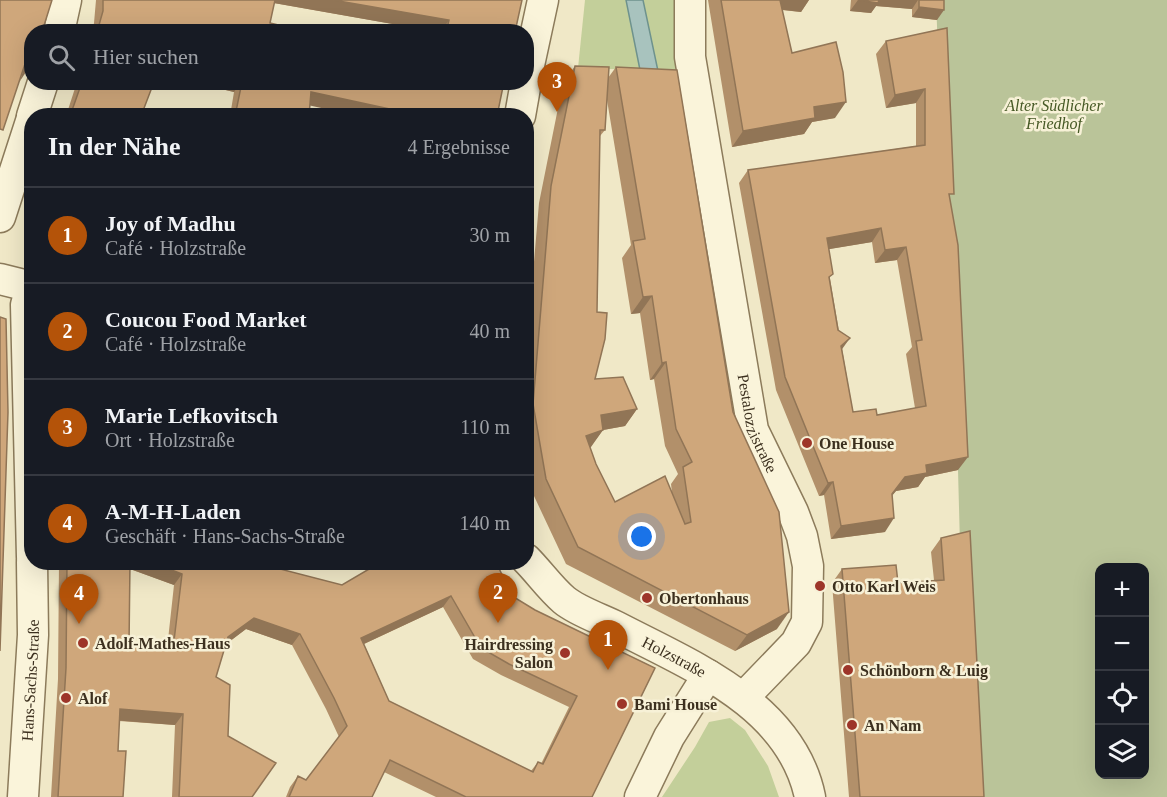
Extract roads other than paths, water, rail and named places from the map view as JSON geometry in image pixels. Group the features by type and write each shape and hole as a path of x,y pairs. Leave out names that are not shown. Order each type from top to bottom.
{"street":[{"path":"61,24 66,0"},
{"path":"534,43 543,0"},
{"name":"Pestalozzistraße","path":"690,0 690,57 753,430 793,512 802,536 808,566 807,622 796,643 744,698"},
{"path":"35,108 40,90"},
{"path":"521,108 524,90"},
{"path":"0,217 24,142"},
{"path":"0,279 24,285"},
{"name":"Holzstraße","path":"534,567 565,600 708,675 669,737 640,797"},
{"name":"Hans-Sachs-Straße","path":"23,797 33,635 32,570"},
{"path":"708,675 744,698 777,729 795,757 810,797"}],"water":[{"path":"626,0 643,0 658,71 640,70"}],"place":[{"name":"Marie Lefkovitsch","path":"557,112"},
{"name":"One House","path":"807,443"},
{"name":"Otto Karl Weis","path":"820,586"},
{"name":"Obertonhaus","path":"647,598"},
{"name":"Coucou Food Market","path":"498,623"},
{"name":"A-M-H-Laden","path":"79,624"},
{"name":"Adolf-Mathes-Haus","path":"83,643"},
{"name":"Hairdressing Salon","path":"565,653"},
{"name":"Joy of Madhu","path":"608,670"},
{"name":"Schönborn & Luig","path":"848,670"},
{"name":"Alof","path":"66,698"},
{"name":"Bami House","path":"622,704"},
{"name":"An Nam","path":"852,725"}],"park label":[{"name":"Alter Südlicher Friedhof","path":"1054,114"}]}
